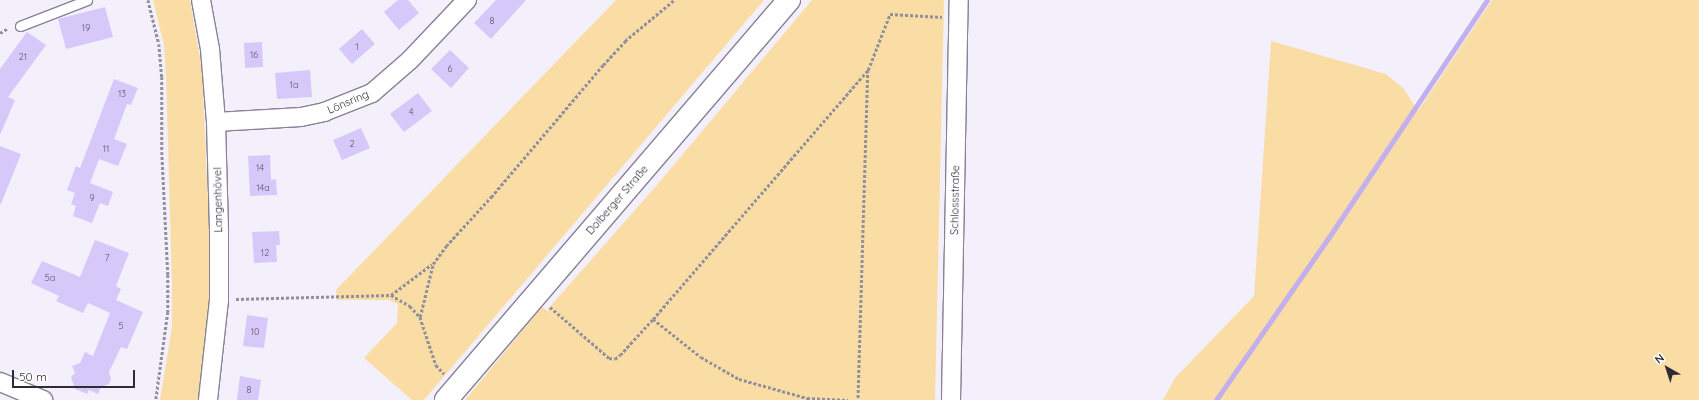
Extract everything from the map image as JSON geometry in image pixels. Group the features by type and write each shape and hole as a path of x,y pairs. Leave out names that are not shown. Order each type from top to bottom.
{"main road":[{"name":"Dolberger Straße","path":"452,393 789,0"}],"street":[{"name":"Langenhövel","path":"201,0 210,49 216,122 219,300 208,400"},
{"name":"Lönsring","path":"216,122 301,117 324,112 372,93 410,60 467,0"},
{"name":"Schlossstraße","path":"951,400 959,0"},
{"path":"0,382 43,400"}],"lane":[{"path":"20,26 87,0"}],"path":[{"path":"148,0 159,44 162,77 162,152 168,275 168,312 156,400"},
{"path":"391,295 432,264 602,65 625,41 674,0"},
{"path":"536,295 609,358 615,359 653,319 868,70 890,14 943,17"},
{"path":"858,400 868,70"},
{"path":"420,317 432,264"},
{"path":"219,300 391,295 410,306 420,317 436,365 452,393"},
{"path":"653,319 701,357 739,379 807,398 848,400"}],"shaded area":[{"path":"153,0 190,0 202,70 211,269 210,316 198,400 160,400 172,327 172,284 164,45"},
{"path":"616,0 764,0 424,400 412,400 364,358 397,323 398,304 389,300 337,300 336,290"},
{"path":"812,0 944,0 935,400 465,400 542,307 563,323 547,310 657,185"},
{"path":"1492,0 1699,0 1699,400 1163,400 1175,378 1254,296 1271,41 1386,74 1404,89 1418,111"}],"building":[{"path":"398,0 408,0 419,13 399,30 384,12"},
{"path":"496,0 526,0 491,39 474,23"},
{"path":"105,7 113,37 66,49 58,19"},
{"path":"362,29 375,44 352,64 339,49"},
{"path":"27,32 46,45 8,97 15,100 0,135 0,69"},
{"path":"262,42 263,67 245,68 244,43"},
{"path":"450,50 469,68 451,88 431,69"},
{"path":"310,70 312,97 277,99 275,73"},
{"path":"114,79 138,88 131,105 127,104 114,139 127,144 118,166 99,159 90,183 113,192 108,206 100,203 92,223 73,216 76,206 71,204 75,193 67,190 76,166 80,168"},
{"path":"418,93 432,111 404,132 390,114"},
{"path":"361,128 370,148 342,160 333,140"},
{"path":"0,146 21,154 1,204 0,204"},
{"path":"270,155 271,180 276,179 277,195 250,196 248,156"},
{"path":"279,231 280,245 276,245 277,262 254,263 252,232"},
{"path":"95,240 129,253 116,286 121,289 116,300 143,312 127,349 121,347 109,372 111,379 109,384 101,387 98,394 89,390 87,394 75,389 71,377 75,373 72,366 80,363 85,352 93,356 110,313 88,303 83,313 56,301 59,296 31,283 42,261 80,277"},
{"path":"247,315 268,318 264,348 243,346"},
{"path":"240,376 261,380 258,400 237,400"}],"waterway":[{"path":"1216,400 1329,237 1487,0"}]}
